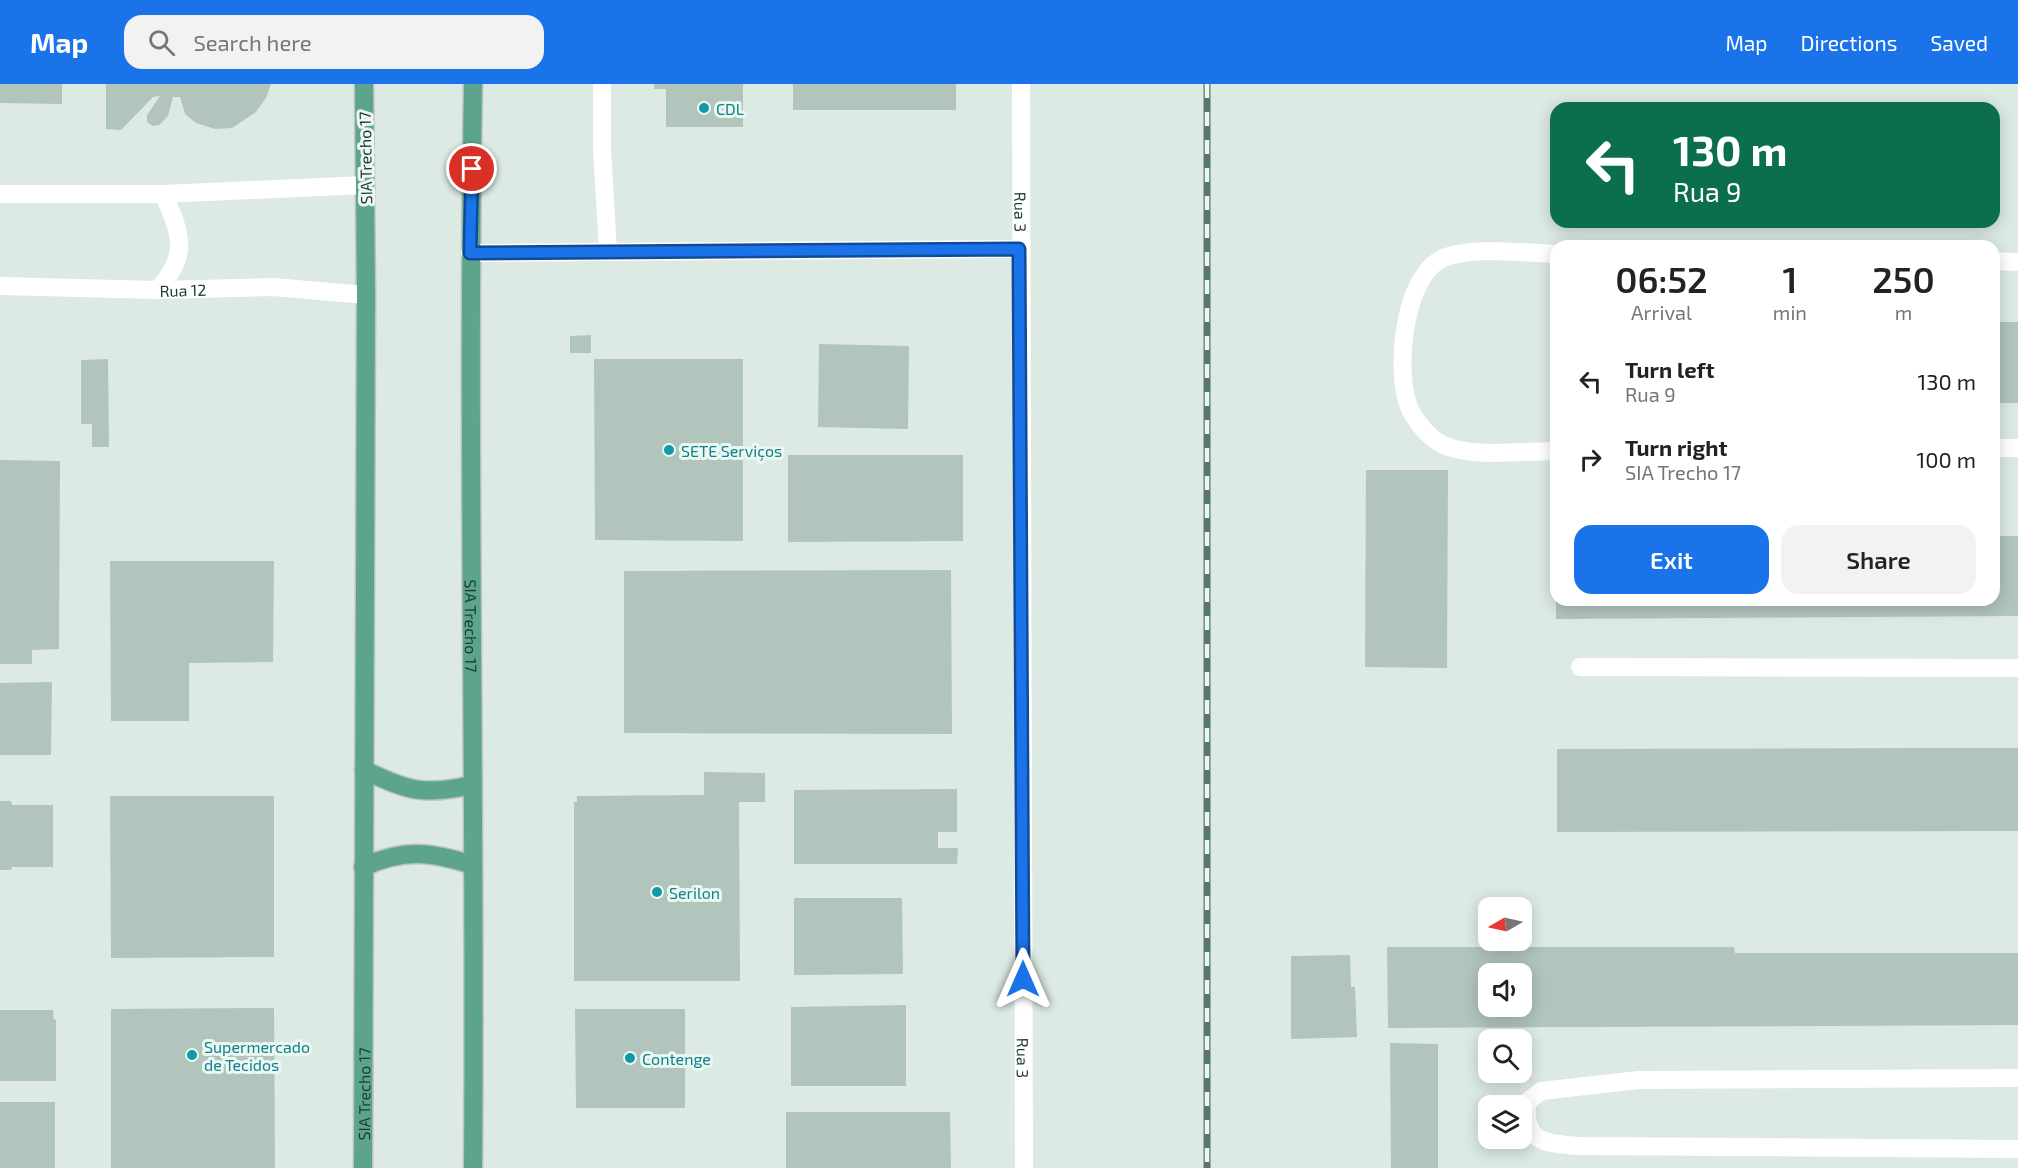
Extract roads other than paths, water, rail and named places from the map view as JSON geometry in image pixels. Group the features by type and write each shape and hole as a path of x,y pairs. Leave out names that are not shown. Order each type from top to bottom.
{"main road":[{"name":"SIA Trecho 17","path":"363,1168 366,295 364,84"},
{"name":"SIA Trecho 17","path":"473,84 470,253 473,1168"},
{"path":"364,770 396,785 423,792 472,785"},
{"path":"363,867 384,857 406,853 446,856 473,865"}],"street":[{"path":"602,84 602,149 608,251"},
{"name":"Rua 3","path":"1021,84 1019,249 1024,1168"},
{"path":"0,194 162,195 365,185"},
{"path":"158,290 177,266 179,249 171,212 162,195"},
{"path":"470,253 1019,249"},
{"path":"1550,254 1465,252 1437,261 1421,281 1408,311 1403,380 1409,407 1425,430 1438,442 1463,451 1550,451"},
{"path":"2000,261 2018,262"},
{"name":"Rua 12","path":"0,286 158,290 273,287 366,295"},
{"path":"2000,448 2018,448"},
{"path":"1580,667 2018,668"},
{"path":"2018,1077 1639,1080 1541,1091 1527,1102 1529,1128 1536,1138 1544,1143 1579,1146 2018,1149"}],"railway":[{"path":"1207,84 1207,1168"}],"place":[{"name":"CDL","path":"704,108"},
{"name":"SETE Serviços","path":"669,450"},
{"name":"Serilon","path":"657,892"},
{"name":"Supermercado de Tecidos","path":"192,1055"},
{"name":"Contenge","path":"630,1058"}]}
